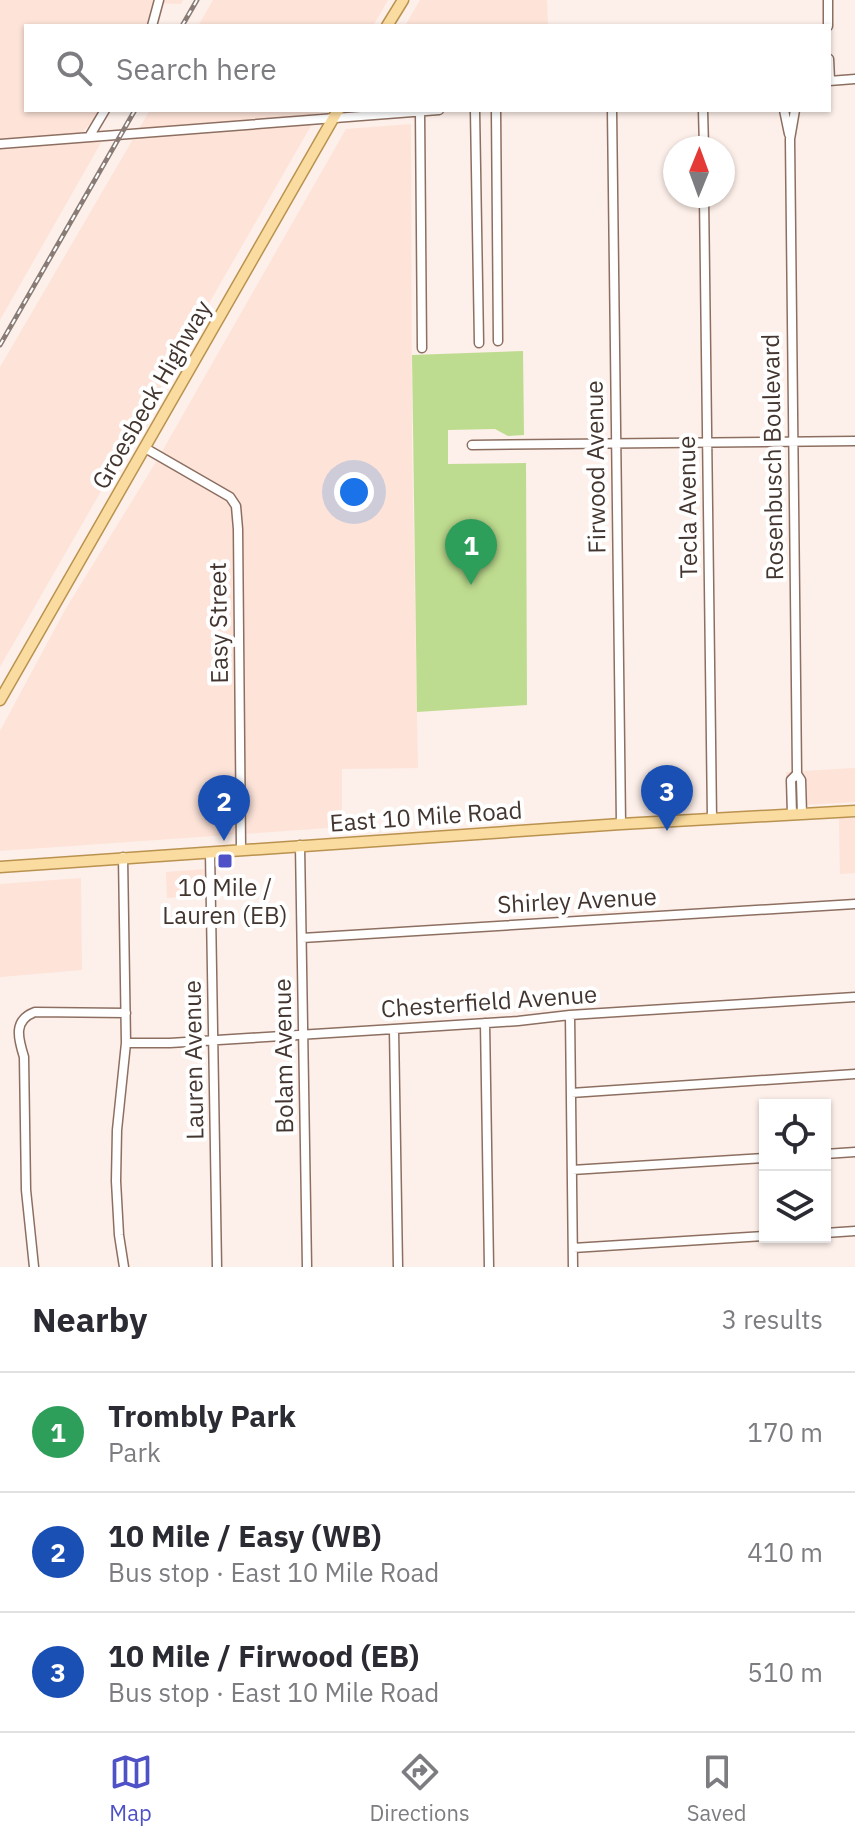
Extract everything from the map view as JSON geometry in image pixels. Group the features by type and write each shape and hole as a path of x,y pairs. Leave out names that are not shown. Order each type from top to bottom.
{"main road":[{"path":"388,24 403,0"},
{"name":"Groesbeck Highway","path":"0,700 335,114"},
{"name":"East 10 Mile Road","path":"0,867 855,811"}],"street":[{"path":"153,24 159,0"},
{"path":"828,0 828,24"},
{"path":"831,80 855,79"},
{"path":"89,137 104,112"},
{"path":"0,144 335,114 392,112"},
{"path":"420,112 422,348"},
{"path":"475,112 479,343"},
{"path":"496,112 498,341"},
{"name":"Firwood Avenue","path":"612,112 621,824"},
{"path":"703,112 704,136"},
{"name":"Rosenbusch Boulevard","path":"784,112 790,139"},
{"name":"Rosenbusch Boulevard","path":"795,112 790,139 797,774 791,780 797,814"},
{"name":"Tecla Avenue","path":"704,208 712,819"},
{"path":"472,445 855,441"},
{"name":"Easy Street","path":"145,448 230,497 236,506 240,607 241,849"},
{"name":"Bolam Avenue","path":"300,845 307,1267"},
{"name":"Lauren Avenue","path":"210,852 217,1267"},
{"path":"123,857 126,1043 116,1149 119,1235 124,1267"},
{"name":"Shirley Avenue","path":"302,938 855,904"},
{"name":"Chesterfield Avenue","path":"126,1043 303,1035 855,997"},
{"path":"34,1267 27,1210 24,1057 18,1034 20,1025 27,1015 35,1012 126,1013"},
{"path":"570,1015 573,1267"},
{"path":"485,1023 489,1267"},
{"path":"394,1029 398,1267"},
{"path":"571,1093 855,1074"},
{"path":"831,1154 855,1152"},
{"path":"572,1170 759,1158"},
{"path":"831,1233 855,1231"},
{"path":"573,1248 759,1236"}],"shaded area":[{"path":"0,0 183,0 181,4 154,3 148,24 24,24 24,112 98,112 84,130 84,142 102,141 0,320"},
{"path":"213,0 388,0 374,24 199,24"},
{"path":"420,0 547,0 548,24 406,24"},
{"path":"149,112 319,112 0,667 0,367"},
{"path":"411,124 412,446 418,768 342,769 342,827 0,851 0,731 65,610 156,462 346,129"},
{"path":"855,768 855,802 786,806 786,772"},
{"path":"839,818 855,818 855,873 840,874"},
{"path":"207,869 207,895 167,898 166,872"},
{"path":"81,878 82,970 0,977 0,884"}],"green space":[{"path":"523,351 524,435 508,436 495,429 448,430 448,464 526,463 527,705 417,712 412,355"}],"railway":[{"path":"183,24 197,0"},
{"path":"0,345 134,112"}],"place":[{"name":"Trombly Park","path":"471,585"},
{"name":"10 Mile / Firwood (EB)","path":"667,831"},
{"name":"10 Mile / Easy (WB)","path":"224,841"},
{"name":"10 Mile / Lauren (EB)","path":"225,861"}]}
